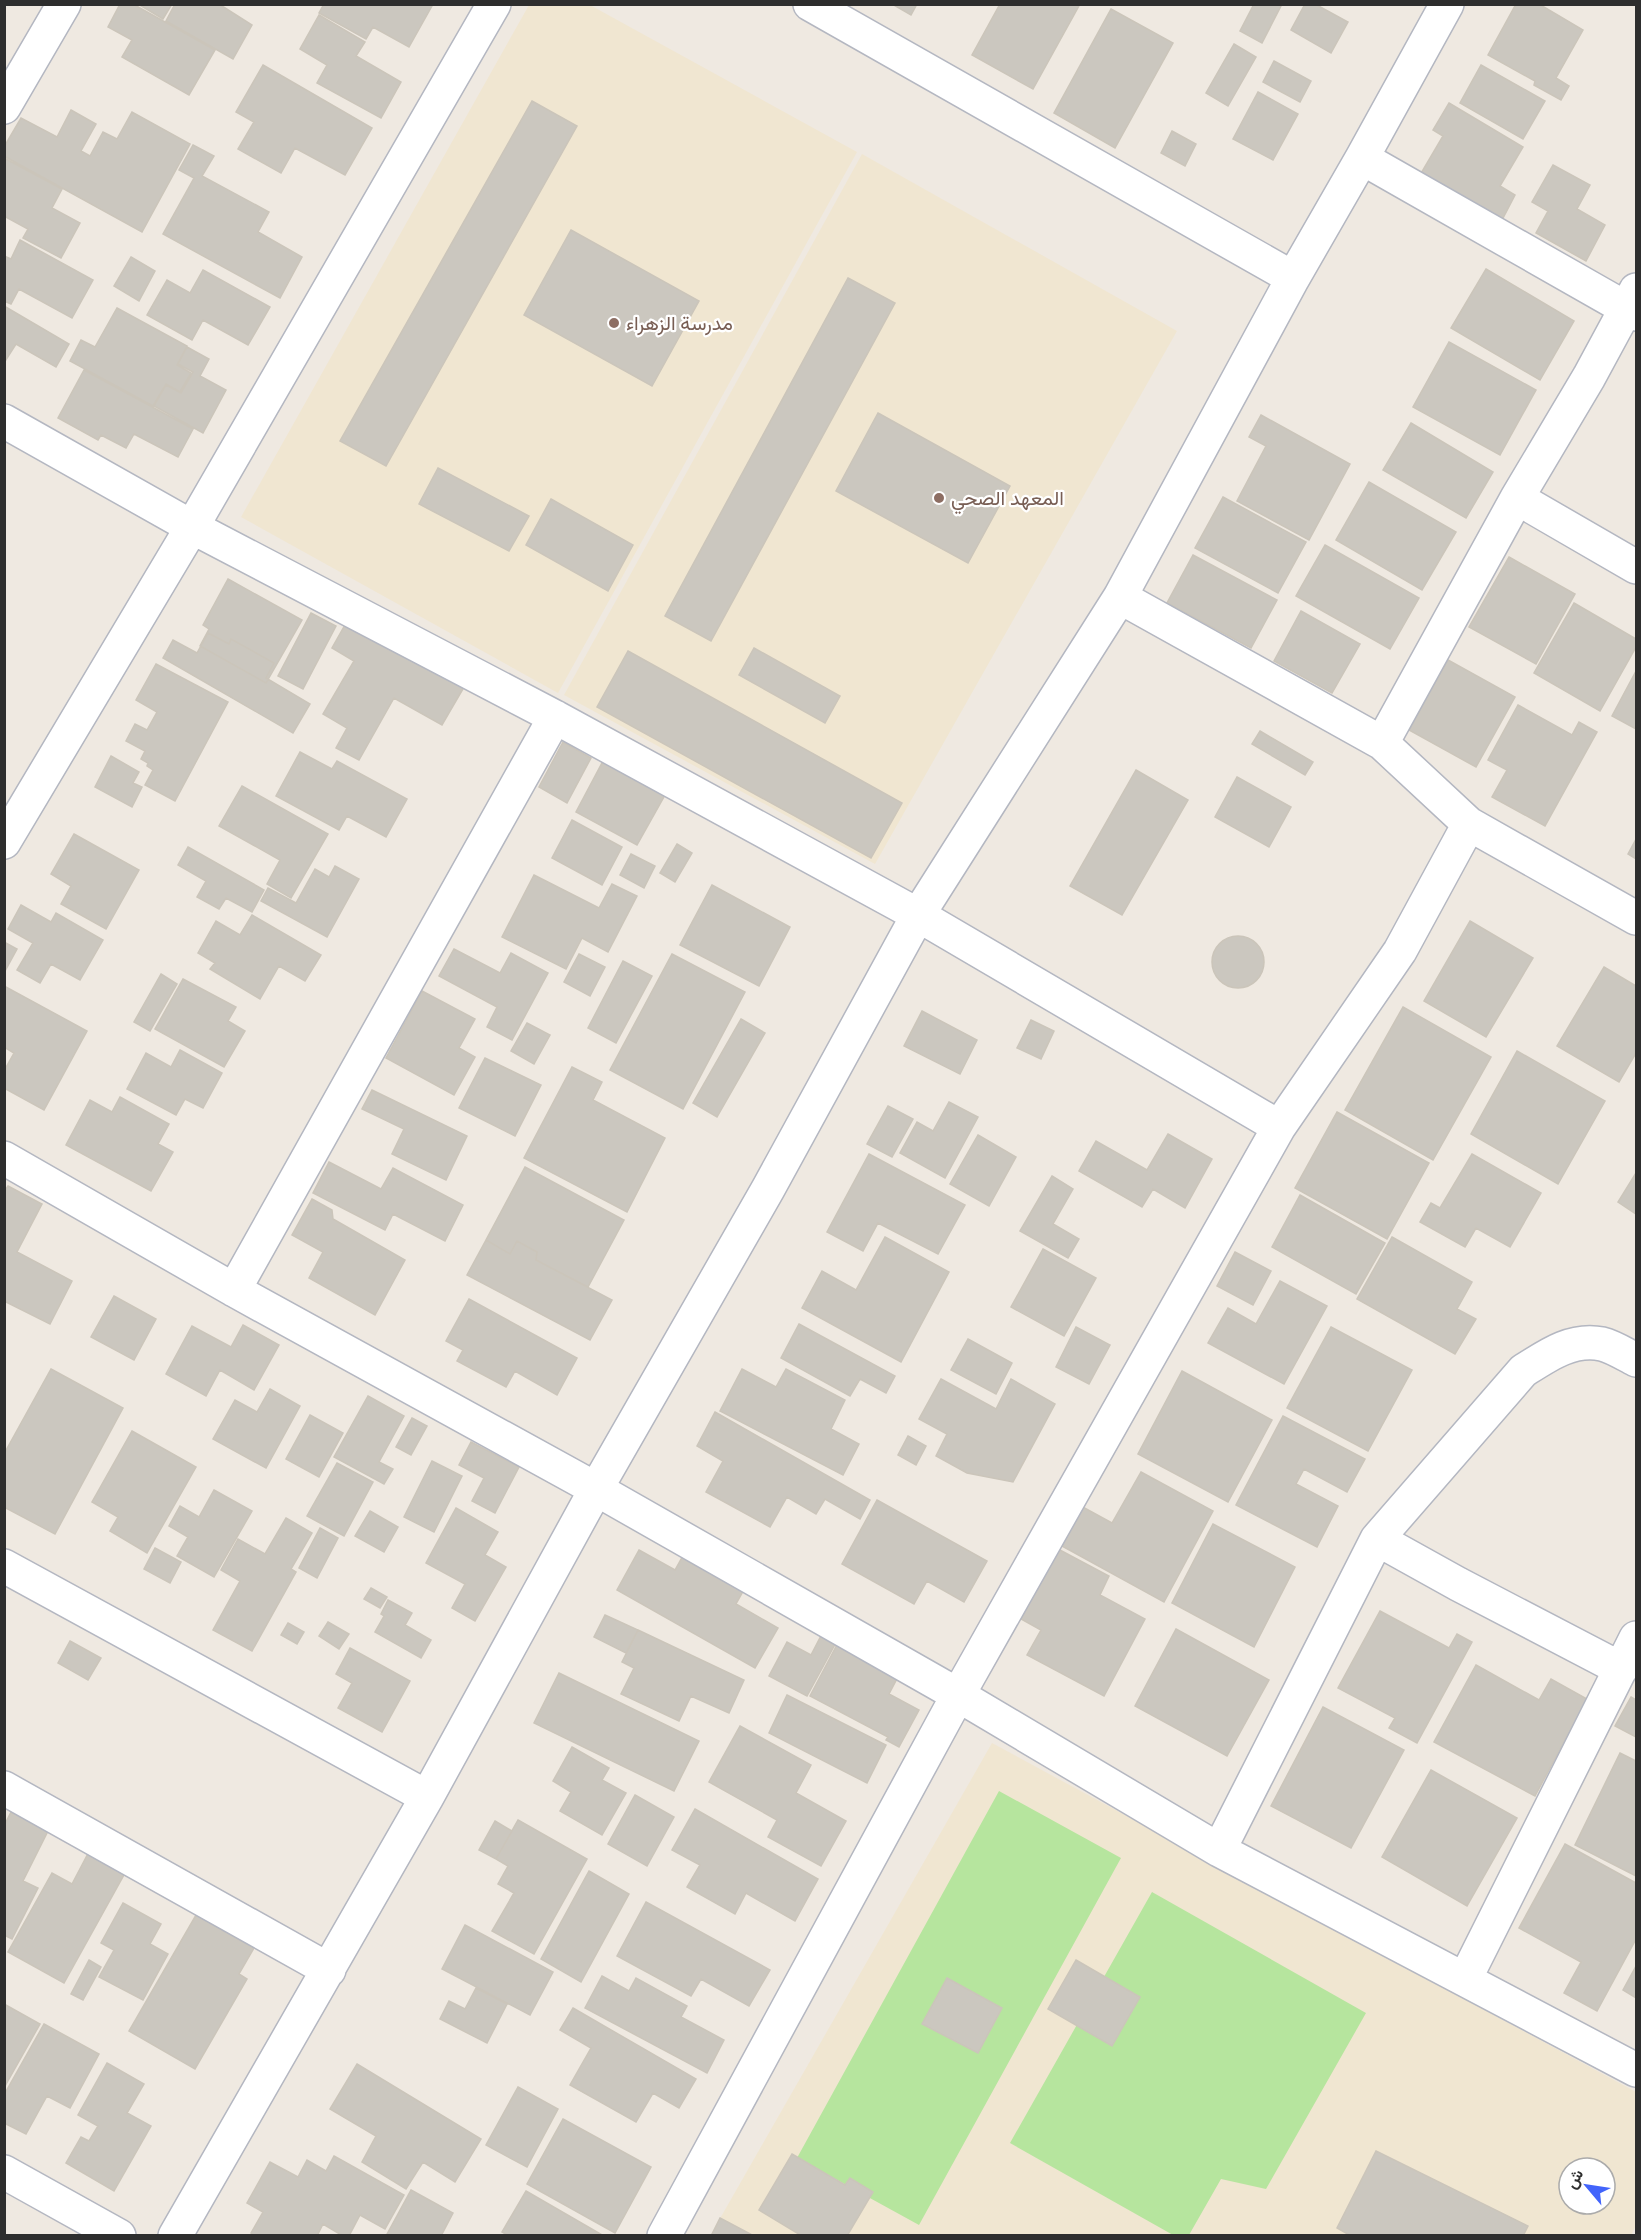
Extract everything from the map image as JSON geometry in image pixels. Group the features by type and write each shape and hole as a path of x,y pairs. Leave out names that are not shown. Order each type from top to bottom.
{"street":[{"path":"4,107 64,4"},
{"path":"4,842 192,527 494,4"},
{"path":"810,4 1293,278"},
{"path":"175,2235 427,1797 596,1489 768,1189 918,915 1120,597 1293,278 1447,4"},
{"path":"1362,158 1633,304 1517,498 1382,743"},
{"path":"4,421 192,527 555,717 918,915 1279,1127"},
{"path":"1517,498 1636,567"},
{"path":"1120,597 1382,743 1469,824 1636,918"},
{"path":"234,1290 555,717"},
{"path":"664,2235 958,1695 1279,1127 1400,951 1469,824"},
{"path":"4,1158 234,1290 596,1489 958,1695 1219,1850 1636,2070"},
{"path":"1219,1850 1377,1539 1524,1371 1553,1352 1579,1342 1604,1344 1636,1360"},
{"path":"1377,1539 1621,1669"},
{"path":"4,1566 427,1797"},
{"path":"1465,1979 1636,1638"},
{"path":"4,1788 329,1970"},
{"path":"4,2172 118,2235"}],"shaded area":[{"path":"529,5 590,5 857,152 558,693 241,517"},
{"path":"862,154 1177,331 875,864 564,695"},
{"path":"992,1743 1636,2092 1636,2226 1631,2235 710,2236"}],"green space":[{"path":"999,1791 1121,1858 919,2225 797,2158"},
{"path":"1152,1892 1366,2013 1266,2189 1221,2179 1189,2235 1173,2235 1010,2143"}],"building":[{"path":"120,4 133,4 215,50 189,95 122,57 132,40 108,27"},
{"path":"138,4 172,4 163,19"},
{"path":"175,4 219,4 252,25 233,59 166,21"},
{"path":"324,4 430,4 432,6 409,47 373,27 366,39 319,13"},
{"path":"892,4 917,4 911,15"},
{"path":"1000,4 1080,4 1033,89 972,55"},
{"path":"1254,4 1282,4 1262,43 1240,31"},
{"path":"1305,4 1315,4 1348,22 1331,53 1291,30"},
{"path":"1516,4 1539,4 1583,30 1556,78 1569,86 1561,100 1534,85 1535,81 1488,55"},
{"path":"1111,9 1173,43 1115,148 1054,113"},
{"path":"319,15 365,42 356,56 401,82 381,118 317,83 327,65 300,49"},
{"path":"1234,44 1256,57 1228,106 1206,93"},
{"path":"1274,61 1311,81 1300,102 1263,82"},
{"path":"263,65 372,128 345,175 295,148 281,173 238,149 254,122 236,112"},
{"path":"1481,65 1545,101 1523,139 1460,103"},
{"path":"1258,92 1298,114 1273,160 1233,139"},
{"path":"532,101 577,126 386,466 340,441"},
{"path":"1449,103 1523,147 1500,186 1515,195 1501,222 1420,175 1443,136 1433,130"},
{"path":"71,110 96,124 81,151 90,156 103,132 117,139 132,112 190,144 142,232 4,156 4,147 21,118 57,137"},
{"path":"1172,131 1196,144 1185,166 1161,153"},
{"path":"193,145 214,156 202,176 269,212 258,232 302,257 280,298 163,234 194,178 179,170"},
{"path":"4,158 62,189 52,208 80,223 61,258 23,238 28,229 4,216"},
{"path":"1553,165 1590,185 1577,209 1605,225 1586,261 1536,233 1548,211 1532,202"},
{"path":"571,230 699,301 652,386 524,315"},
{"path":"20,240 93,280 72,318 19,289 11,304 4,301 4,256 11,259"},
{"path":"131,257 155,271 139,301 114,286"},
{"path":"1486,269 1574,321 1540,380 1451,328"},
{"path":"203,270 270,307 248,345 203,320 192,340 147,315 167,280 190,293"},
{"path":"848,278 895,303 711,641 665,616"},
{"path":"4,306 69,344 56,367 16,344 4,363"},
{"path":"117,308 187,346 177,365 191,373 180,392 166,384 153,406 70,361 81,340 95,347"},
{"path":"1449,342 1536,390 1500,455 1413,407"},
{"path":"187,347 209,359 200,376 226,390 203,433 154,406 166,385 181,393 193,372 178,364"},
{"path":"84,370 193,429 178,457 134,434 126,448 101,435 98,440 58,418"},
{"path":"878,413 1010,486 968,563 836,491"},
{"path":"1261,415 1350,464 1309,540 1237,501 1266,446 1249,437"},
{"path":"1411,423 1493,472 1466,518 1383,470"},
{"path":"438,468 529,516 509,551 419,504"},
{"path":"1369,482 1456,532 1422,590 1336,540"},
{"path":"1223,497 1306,542 1278,593 1195,548"},
{"path":"551,499 633,545 608,591 526,545"},
{"path":"1325,545 1419,598 1390,649 1296,596"},
{"path":"1193,555 1277,600 1251,648 1167,603"},
{"path":"1509,557 1575,594 1536,664 1469,627"},
{"path":"228,579 302,620 266,683 200,646 209,629 203,625"},
{"path":"1574,603 1636,639 1636,647 1600,711 1534,673"},
{"path":"1301,611 1360,644 1332,693 1274,661"},
{"path":"311,613 336,626 303,689 278,676"},
{"path":"350,616 467,682 442,725 394,698 359,760 336,748 347,728 323,714 354,661 332,648"},
{"path":"208,633 229,644 231,639 274,663 266,678 310,704 293,733 163,658 173,640 197,653"},
{"path":"754,648 840,696 825,723 739,675"},
{"path":"628,651 902,803 871,858 597,707"},
{"path":"1448,660 1515,697 1476,767 1409,730"},
{"path":"156,664 228,702 175,801 145,785 153,770 141,759 145,751 126,741 135,724 147,730 157,712 136,700"},
{"path":"1636,671 1636,729 1612,716"},
{"path":"1518,705 1572,735 1579,722 1597,732 1545,826 1492,797 1507,770 1488,760"},
{"path":"1260,731 1313,762 1305,775 1252,744"},
{"path":"563,742 591,758 567,803 539,787"},
{"path":"300,752 332,769 337,761 407,799 386,837 347,816 339,830 276,796"},
{"path":"111,756 139,772 133,783 142,787 132,807 95,787"},
{"path":"603,761 665,795 637,845 576,812"},
{"path":"1136,770 1188,800 1122,915 1070,886"},
{"path":"1237,777 1291,807 1269,847 1215,817"},
{"path":"242,786 328,834 291,898 267,884 280,860 219,826"},
{"path":"572,820 622,847 602,885 552,858"},
{"path":"74,834 139,870 106,929 61,904 71,886 51,874"},
{"path":"1636,839 1636,859 1628,854"},
{"path":"677,844 692,853 675,882 660,873"},
{"path":"188,847 264,890 252,912 226,898 219,909 197,897 206,881 178,865"},
{"path":"631,854 655,866 644,888 620,875"},
{"path":"335,866 359,879 327,937 261,901 268,888 296,903 315,869 329,877"},
{"path":"534,875 599,908 612,884 637,896 608,952 582,938 566,969 502,937"},
{"path":"712,885 790,927 759,986 680,945"},
{"path":"21,905 51,922 56,913 103,940 80,980 51,964 40,983 17,970 33,943 8,929"},
{"path":"252,915 321,955 305,981 279,966 260,999 210,969 215,963 198,953 216,921 240,935"},
{"path":"1470,921 1533,958 1486,1037 1424,1001"},
{"path":"1233,936 1243,936 1257,943 1264,962 1257,981 1243,988 1233,988 1223,984 1216,977 1212,967 1212,957 1216,947 1223,940"},
{"path":"4,942 17,949 4,973"},
{"path":"454,949 500,973 511,953 548,973 512,1040 487,1027 497,1007 439,976"},
{"path":"579,954 605,967 590,996 564,982"},
{"path":"672,954 745,992 683,1109 610,1070"},
{"path":"623,961 652,976 616,1043 588,1028"},
{"path":"1604,967 1636,986 1636,1053 1619,1082 1557,1046"},
{"path":"161,974 177,984 150,1031 134,1022"},
{"path":"183,979 236,1007 228,1021 245,1031 224,1067 155,1029"},
{"path":"4,986 87,1031 44,1110 4,1088 4,1071 14,1053 4,1047"},
{"path":"422,991 475,1019 459,1048 475,1057 454,1095 386,1058"},
{"path":"1403,1007 1491,1057 1433,1160 1345,1110"},
{"path":"922,1011 977,1040 960,1074 904,1046"},
{"path":"741,1019 765,1033 717,1117 693,1103"},
{"path":"1031,1020 1054,1031 1041,1059 1017,1048"},
{"path":"527,1023 550,1035 534,1064 511,1051"},
{"path":"180,1050 222,1073 203,1108 185,1099 176,1115 127,1089 146,1053 171,1067"},
{"path":"1517,1051 1605,1101 1558,1184 1471,1134"},
{"path":"485,1058 541,1085 515,1136 459,1108"},
{"path":"572,1067 602,1082 593,1100 665,1138 627,1212 524,1158"},
{"path":"372,1090 467,1136 446,1180 392,1154 404,1129 362,1109"},
{"path":"120,1097 169,1124 158,1144 173,1152 151,1191 66,1145 90,1100 112,1112"},
{"path":"949,1102 978,1117 945,1178 900,1153 917,1122 933,1131"},
{"path":"888,1106 913,1119 892,1157 867,1144"},
{"path":"1337,1112 1429,1163 1387,1239 1295,1188"},
{"path":"1168,1134 1212,1159 1185,1208 1153,1189 1142,1207 1079,1171 1096,1141 1147,1170"},
{"path":"978,1135 1016,1157 989,1206 950,1184"},
{"path":"869,1154 965,1205 938,1254 878,1223 863,1251 827,1232"},
{"path":"1472,1154 1541,1193 1510,1247 1476,1228 1465,1247 1420,1222 1431,1203 1440,1208"},
{"path":"329,1162 381,1189 393,1168 463,1205 445,1241 393,1214 385,1230 313,1193"},
{"path":"525,1167 624,1220 588,1287 536,1260 537,1252 517,1241 510,1254 486,1240"},
{"path":"1636,1173 1636,1214 1618,1202"},
{"path":"1052,1176 1073,1189 1053,1224 1079,1239 1068,1258 1020,1231"},
{"path":"8,1186 42,1204 17,1252 72,1281 50,1324 4,1301 4,1192"},
{"path":"1300,1195 1385,1243 1356,1294 1272,1247"},
{"path":"312,1199 332,1210 333,1219 405,1260 375,1315 309,1278 323,1252 292,1235"},
{"path":"885,1237 949,1272 901,1362 802,1308 822,1271 856,1290"},
{"path":"1392,1237 1472,1282 1457,1309 1476,1319 1455,1354 1357,1299"},
{"path":"486,1240 510,1254 517,1241 537,1252 536,1260 612,1300 590,1340 467,1275"},
{"path":"1043,1249 1096,1278 1064,1336 1011,1307"},
{"path":"1235,1252 1271,1271 1253,1305 1217,1286"},
{"path":"1280,1281 1327,1306 1284,1384 1208,1343 1228,1308 1256,1324"},
{"path":"114,1296 156,1319 134,1360 91,1337"},
{"path":"469,1299 577,1358 557,1395 515,1371 506,1387 457,1361 463,1350 446,1341"},
{"path":"799,1324 895,1376 886,1393 860,1379 850,1396 781,1358"},
{"path":"243,1325 279,1345 254,1390 220,1370 206,1396 166,1374 192,1326 231,1347"},
{"path":"1076,1327 1110,1345 1089,1384 1056,1367"},
{"path":"1331,1327 1412,1370 1368,1451 1287,1408"},
{"path":"968,1339 1012,1363 996,1394 951,1370"},
{"path":"51,1369 123,1408 55,1534 4,1507 4,1454"},
{"path":"742,1369 776,1387 786,1369 845,1400 831,1429 859,1444 843,1475 720,1411"},
{"path":"1182,1371 1272,1420 1228,1502 1138,1454"},
{"path":"941,1379 996,1409 1011,1379 1055,1404 1013,1482 967,1473 936,1456 947,1434 919,1419"},
{"path":"270,1389 300,1406 266,1468 213,1439 235,1400 257,1412"},
{"path":"368,1396 404,1416 379,1462 393,1469 384,1484 334,1457"},
{"path":"715,1412 870,1500 860,1519 825,1499 816,1514 787,1497 770,1527 706,1492 723,1461 697,1446"},
{"path":"310,1415 343,1433 319,1477 286,1459"},
{"path":"1283,1416 1365,1459 1347,1492 1304,1469 1296,1484 1338,1506 1317,1547 1236,1505"},
{"path":"412,1418 427,1426 411,1455 396,1447"},
{"path":"132,1431 196,1467 147,1553 110,1531 118,1517 92,1502"},
{"path":"908,1436 926,1446 916,1465 898,1455"},
{"path":"471,1442 519,1467 495,1513 472,1501 484,1478 459,1465"},
{"path":"432,1461 462,1476 434,1532 404,1517"},
{"path":"337,1463 373,1482 344,1536 307,1516"},
{"path":"1141,1472 1213,1511 1164,1602 1060,1545 1081,1506 1112,1523"},
{"path":"214,1490 252,1511 214,1577 177,1556 188,1537 169,1526 180,1506 199,1517"},
{"path":"877,1500 987,1561 964,1602 927,1581 914,1604 842,1564"},
{"path":"456,1508 498,1532 485,1555 506,1567 475,1621 452,1608 465,1584 426,1563"},
{"path":"370,1511 398,1527 384,1552 355,1536"},
{"path":"286,1518 312,1533 291,1569 296,1572 252,1651 213,1630 240,1581 221,1570 238,1539 265,1554"},
{"path":"1213,1524 1295,1567 1254,1647 1172,1603"},
{"path":"320,1528 338,1538 317,1578 299,1568"},
{"path":"155,1548 181,1562 170,1583 144,1569"},
{"path":"1058,1549 1109,1576 1100,1595 1145,1619 1104,1696 1027,1655 1041,1630 1021,1619"},
{"path":"639,1550 675,1570 685,1552 746,1586 736,1604 778,1628 755,1668 617,1590"},
{"path":"371,1588 387,1597 380,1608 364,1599"},
{"path":"388,1600 412,1613 405,1625 431,1640 421,1658 375,1632 384,1616 381,1614"},
{"path":"1380,1611 1449,1648 1457,1634 1472,1642 1417,1743 1389,1728 1395,1718 1338,1688"},
{"path":"605,1615 638,1630 626,1653 594,1637"},
{"path":"328,1622 349,1634 339,1649 319,1636"},
{"path":"288,1623 304,1632 297,1644 281,1635"},
{"path":"1176,1629 1269,1680 1227,1756 1135,1706"},
{"path":"638,1630 744,1680 729,1713 691,1696 679,1721 621,1694 634,1668 622,1662"},
{"path":"824,1630 839,1637 807,1696 769,1676 787,1642 811,1655"},
{"path":"840,1639 901,1671 889,1694 919,1710 899,1747 886,1740 888,1737 810,1696"},
{"path":"70,1641 101,1658 88,1680 58,1663"},
{"path":"350,1648 410,1681 382,1732 338,1708 352,1683 336,1674"},
{"path":"1476,1665 1539,1700 1551,1679 1587,1699 1535,1796 1434,1742"},
{"path":"559,1673 699,1741 674,1791 534,1723"},
{"path":"787,1695 886,1745 867,1783 769,1733"},
{"path":"1631,1697 1636,1700 1636,1737 1615,1726"},
{"path":"1323,1707 1404,1750 1351,1848 1271,1806"},
{"path":"740,1726 811,1765 796,1793 846,1821 821,1866 768,1837 777,1820 709,1782"},
{"path":"572,1747 609,1768 602,1780 626,1793 602,1835 560,1811 571,1792 553,1781"},
{"path":"1620,1753 1636,1761 1636,1876 1575,1845"},
{"path":"1431,1770 1517,1818 1467,1906 1382,1857"},
{"path":"635,1795 674,1817 647,1866 608,1844"},
{"path":"695,1809 818,1879 795,1921 746,1893 735,1914 687,1887 700,1865 672,1850"},
{"path":"11,1812 48,1831 23,1881 38,1888 12,1939 4,1935 4,1826"},
{"path":"518,1820 587,1859 534,1954 492,1931 514,1893 498,1884 508,1866 496,1859"},
{"path":"495,1821 512,1831 496,1859 479,1850"},
{"path":"93,1844 130,1864 64,1983 8,1952 52,1873 72,1884"},
{"path":"1565,1844 1636,1883 1636,1939 1597,2011 1564,1993 1581,1962 1519,1928"},
{"path":"589,1871 629,1894 581,1982 541,1959"},
{"path":"646,1902 770,1970 749,2006 701,1979 691,1996 617,1956"},
{"path":"123,1903 161,1924 150,1944 168,1954 143,2000 99,1977 114,1950 101,1943"},
{"path":"196,1915 254,1948 239,1974 247,1979 195,2069 129,2031"},
{"path":"465,1925 553,1972 530,2015 442,1969"},
{"path":"89,1960 101,1967 83,2000 71,1994"},
{"path":"1076,1960 1140,1997 1112,2046 1048,2009"},
{"path":"1636,1966 1636,1998 1623,1990"},
{"path":"602,1976 629,1991 636,1978 687,2006 681,2017 724,2040 707,2073 585,2008"},
{"path":"947,1978 1002,2008 978,2053 922,2024"},
{"path":"476,1988 507,2004 487,2043 440,2019 449,2001 465,2009"},
{"path":"4,2004 40,2024 5,2086 4,2085"},
{"path":"573,2008 696,2079 679,2108 653,2093 636,2122 570,2085 591,2048 560,2030"},
{"path":"44,2024 99,2054 70,2108 47,2096 26,2134 4,2123 4,2095"},
{"path":"107,2063 144,2084 127,2113 151,2126 114,2191 66,2163 81,2137 89,2141 98,2126 78,2115"},
{"path":"357,2064 481,2139 455,2182 423,2162 406,2189 362,2162 376,2136 330,2109"},
{"path":"518,2087 558,2109 527,2167 486,2145"},
{"path":"563,2119 651,2167 615,2233 527,2184"},
{"path":"1376,2151 1528,2226 1523,2236 1351,2236 1337,2228"},
{"path":"792,2154 845,2185 850,2178 873,2192 847,2236 802,2236 759,2210"},
{"path":"334,2156 404,2195 385,2229 360,2215 349,2236 343,2236 323,2224 317,2236 255,2236 251,2233 263,2212 247,2203 270,2162 298,2177 307,2160 326,2171"},
{"path":"411,2190 453,2213 441,2236 386,2236"},
{"path":"526,2191 604,2236 509,2236 502,2232"},
{"path":"720,2218 754,2236 711,2236"}],"place":[{"name":"مدرسة الزهراء","path":"614,323"},
{"name":"المعهد الصحي","path":"939,498"}]}
